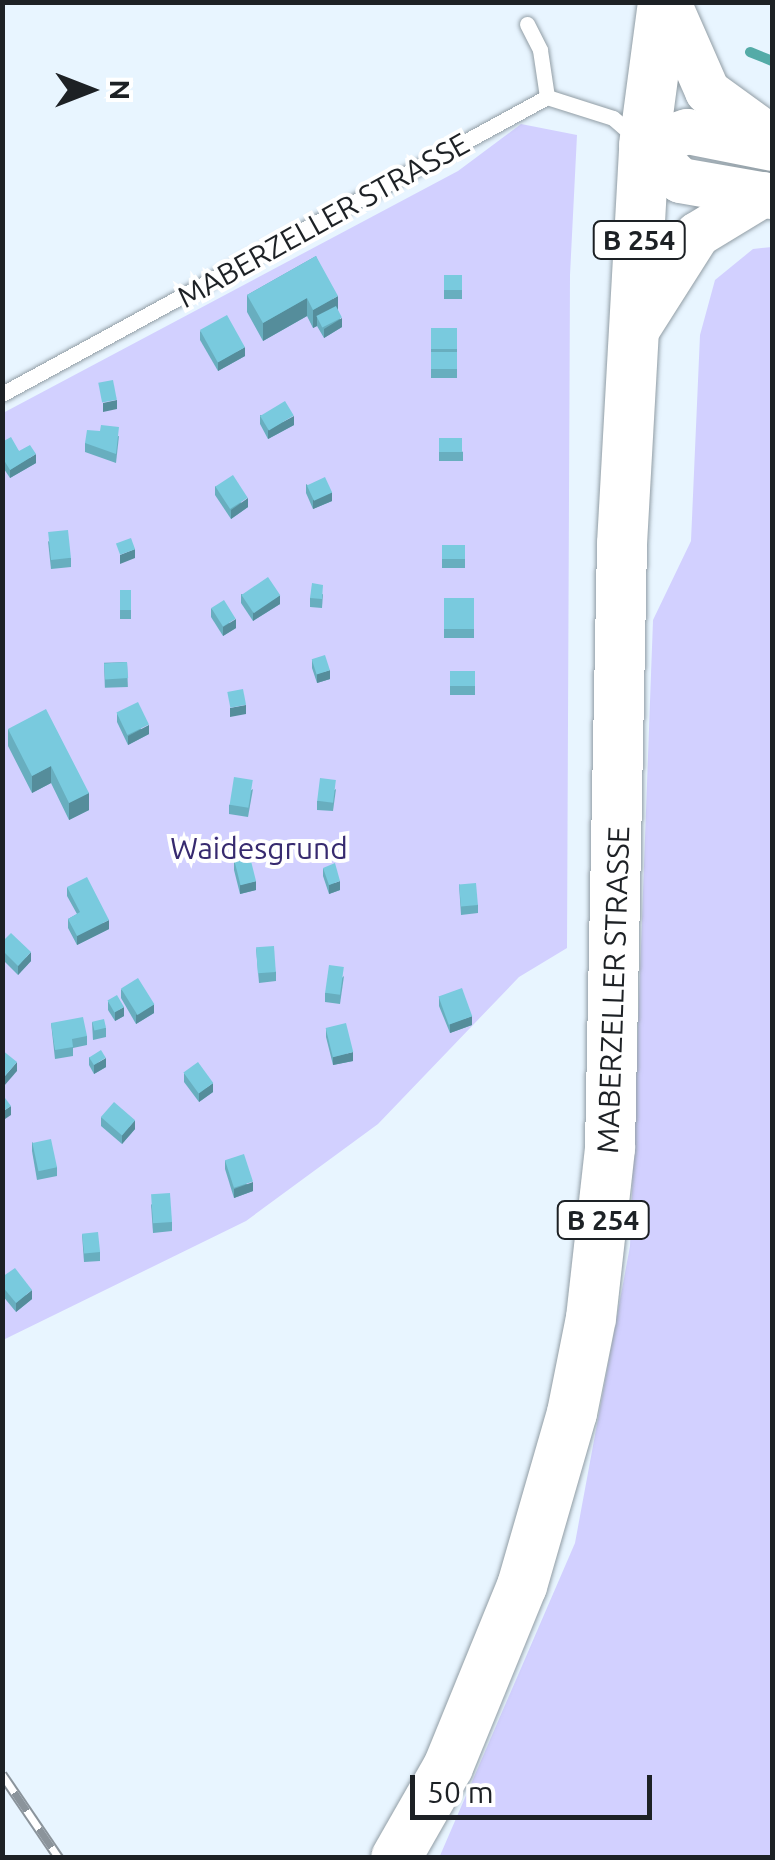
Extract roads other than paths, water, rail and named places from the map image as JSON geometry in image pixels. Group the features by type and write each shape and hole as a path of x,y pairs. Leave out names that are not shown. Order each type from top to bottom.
{"main road":[{"path":"666,2 707,91 772,138"},
{"name":"MABERZELLER STRASSE","path":"396,1858 448,1767 522,1586 572,1413 591,1318 610,1148 622,544 644,145 666,2"},
{"path":"768,195 680,180 644,145 687,131 772,148"},
{"path":"634,336 697,234 768,195"}],"lane":[{"path":"527,24 540,50 547,97 613,118 644,145"},
{"name":"MABERZELLER STRASSE","path":"2,394 547,97"}],"waterway":[{"path":"750,52 772,61"}],"railway":[{"path":"2,1774 59,1858"}],"park label":[{"name":"Waidesgrund","path":"259,848"}]}
